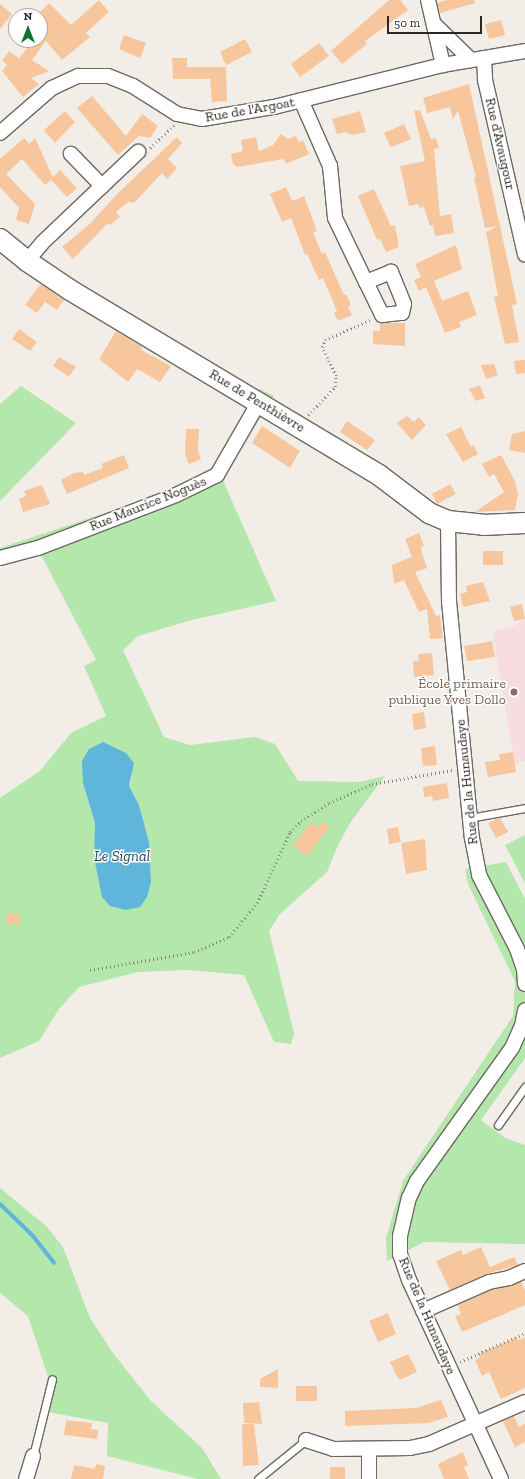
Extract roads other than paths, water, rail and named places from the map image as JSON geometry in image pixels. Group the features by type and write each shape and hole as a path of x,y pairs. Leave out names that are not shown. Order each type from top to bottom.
{"street":[{"path":"428,0 443,65"},
{"path":"434,24 477,59"},
{"name":"Rue de l'Argoat","path":"0,133 52,88 78,76 114,78 133,86 177,114 202,119 226,117 443,65 525,51"},
{"name":"Rue d'Avaugour","path":"477,59 486,80 525,254"},
{"path":"301,100 330,166 335,218 366,282 382,315 397,315 404,309 390,272 366,282"},
{"path":"27,261 42,243 138,152"},
{"path":"71,154 102,186"},
{"name":"Rue de Penthièvre","path":"0,239 27,261 379,475 429,513 448,521 484,525 525,522"},
{"name":"Rue Maurice Noguès","path":"0,558 38,548 176,495 217,475 259,402"},
{"name":"Rue de la Hunaudaye","path":"448,521 449,602 469,818 479,875 517,949 524,968 525,984"},
{"name":"Rue de la Hunaudaye","path":"501,1479 475,1424 455,1365 422,1311 400,1254 400,1236 409,1198 417,1181 512,1048 525,1016 525,1010"},
{"path":"422,1311 489,1282 509,1278 525,1270"},
{"path":"306,1440 333,1449 410,1448 429,1444 525,1402"},
{"path":"369,1449 370,1479"},
{"path":"26,1479 33,1456"}],"lane":[{"path":"469,818 525,808"},
{"path":"498,1125 525,1087"},
{"path":"33,1456 52,1379"},
{"path":"258,1479 306,1440"}],"water":[{"name":"Le Signal","path":"103,742 126,753 134,763 129,786 139,805 149,842 151,882 147,897 140,907 126,910 110,906 102,897 94,857 95,823 83,783 82,761 89,749"}],"waterway":[{"path":"0,1204 33,1236 54,1263"}],"place":[{"name":"École primaire publique Yves Dollo","path":"514,692"}]}
